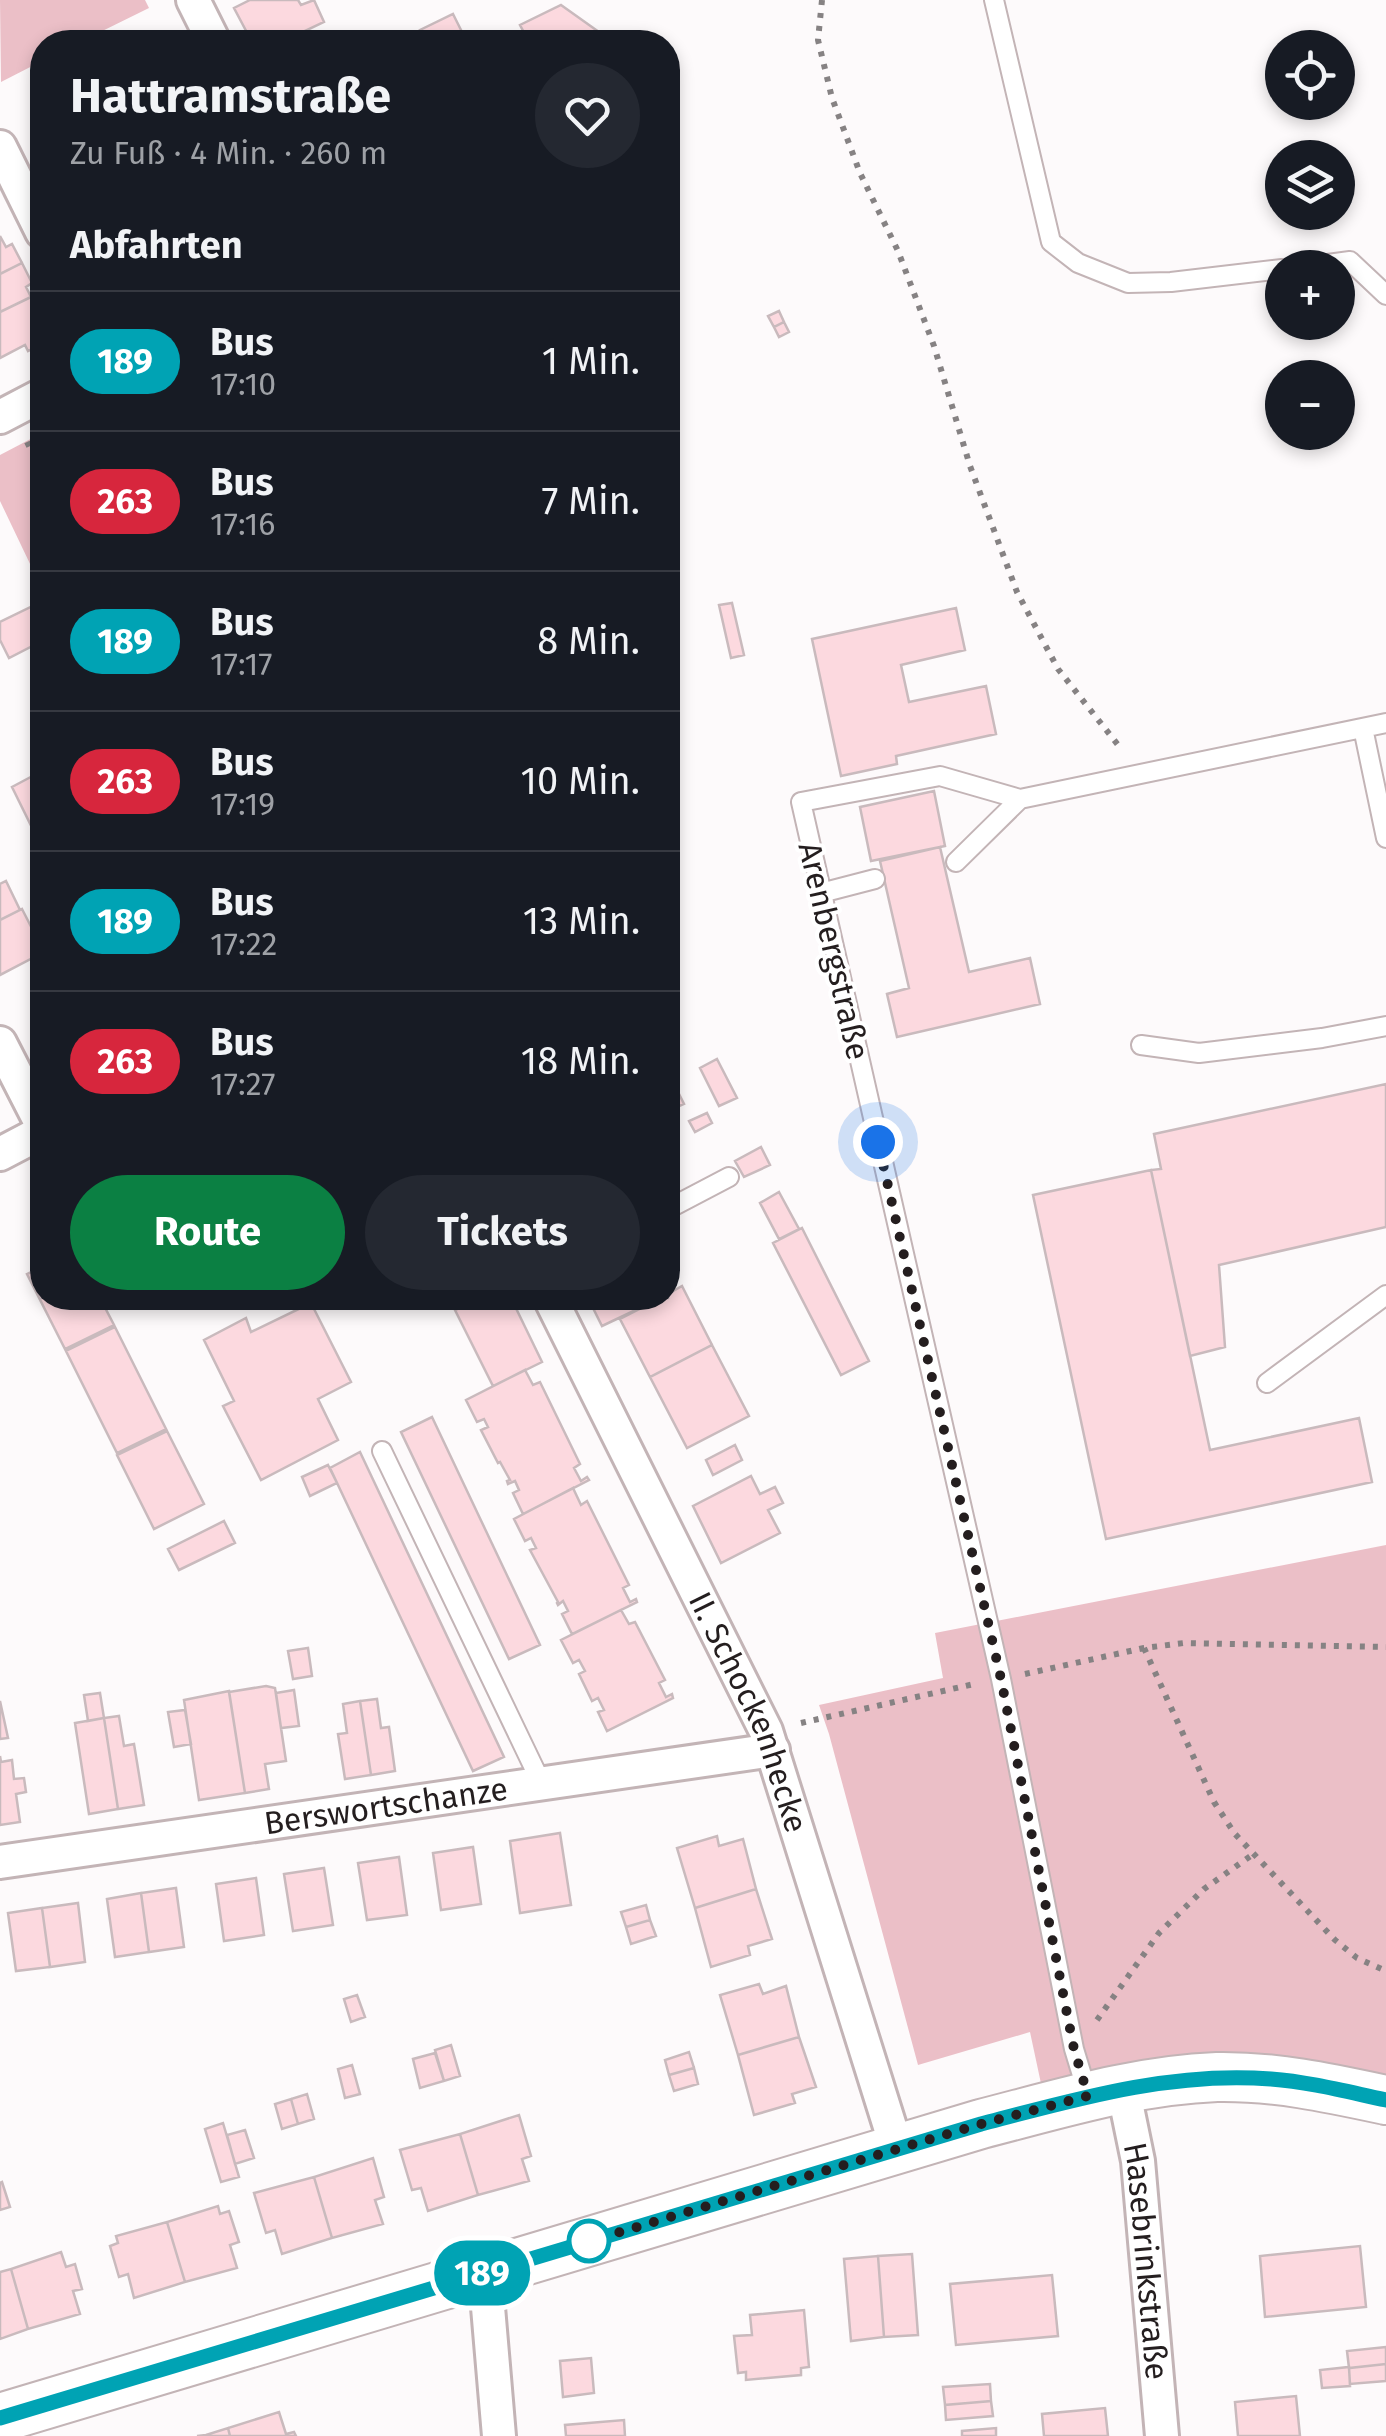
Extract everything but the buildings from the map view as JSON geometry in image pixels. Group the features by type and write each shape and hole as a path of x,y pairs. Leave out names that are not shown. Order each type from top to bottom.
{"main road":[{"path":"0,2418 897,2149 1106,2092 1216,2078 1271,2079 1386,2100"}],"street":[{"path":"193,0 208,30"},
{"path":"0,147 30,208"},
{"path":"12,426 30,407"},
{"path":"0,1043 30,1104"},
{"path":"0,1154 30,1135"},
{"name":"II. Schockenhecke","path":"556,1310 769,1740 897,2149"},
{"name":"Berswortschanze","path":"0,1862 538,1783 769,1740"},
{"name":"Hasebrinkstraße","path":"1106,2092 1138,2161 1162,2436"},
{"path":"485,2272 499,2436"}],"lane":[{"path":"994,0 1051,242 1078,262 1128,283 1265,271"},
{"path":"1355,267 1386,295"},
{"path":"956,862 1020,799 1386,722"},
{"path":"1362,728 1386,838"},
{"name":"Arenbergstraße","path":"1020,799 940,776 801,802 1001,1679 1074,2049 1106,2092"},
{"path":"821,893 875,879"},
{"path":"1141,1045 1200,1053 1386,1026"},
{"path":"680,1203 729,1177"},
{"path":"1266,1382 1386,1295"},
{"path":"382,1450 538,1783"}],"path":[{"path":"822,0 818,40 832,98 934,346 970,466 1018,592 1058,669 1143,774"},
{"path":"12,426 30,454"},
{"path":"769,1740 1001,1679 1144,1648 1184,1643 1386,1648"},
{"path":"1144,1648 1214,1802 1235,1834 1335,1940 1358,1958 1386,1971"},
{"path":"1074,2049 1159,1933 1204,1889 1252,1855"}],"shaded area":[{"path":"0,0 145,0 149,8 104,30 30,30 30,67 1,82"},
{"path":"30,439 30,564 0,501 0,455"},
{"path":"1386,1545 1386,2100 1321,2086 1046,2107 1030,2032 918,2065 819,1705 943,1678 935,1633"}],"bus line":[{"name":"189","path":"0,2418 981,2124 1088,2096 1123,2088 1216,2078 1271,2079 1386,2100"}],"route":[{"path":"589,2241 1088,2096 1074,2049 1001,1679 878,1142"}]}
